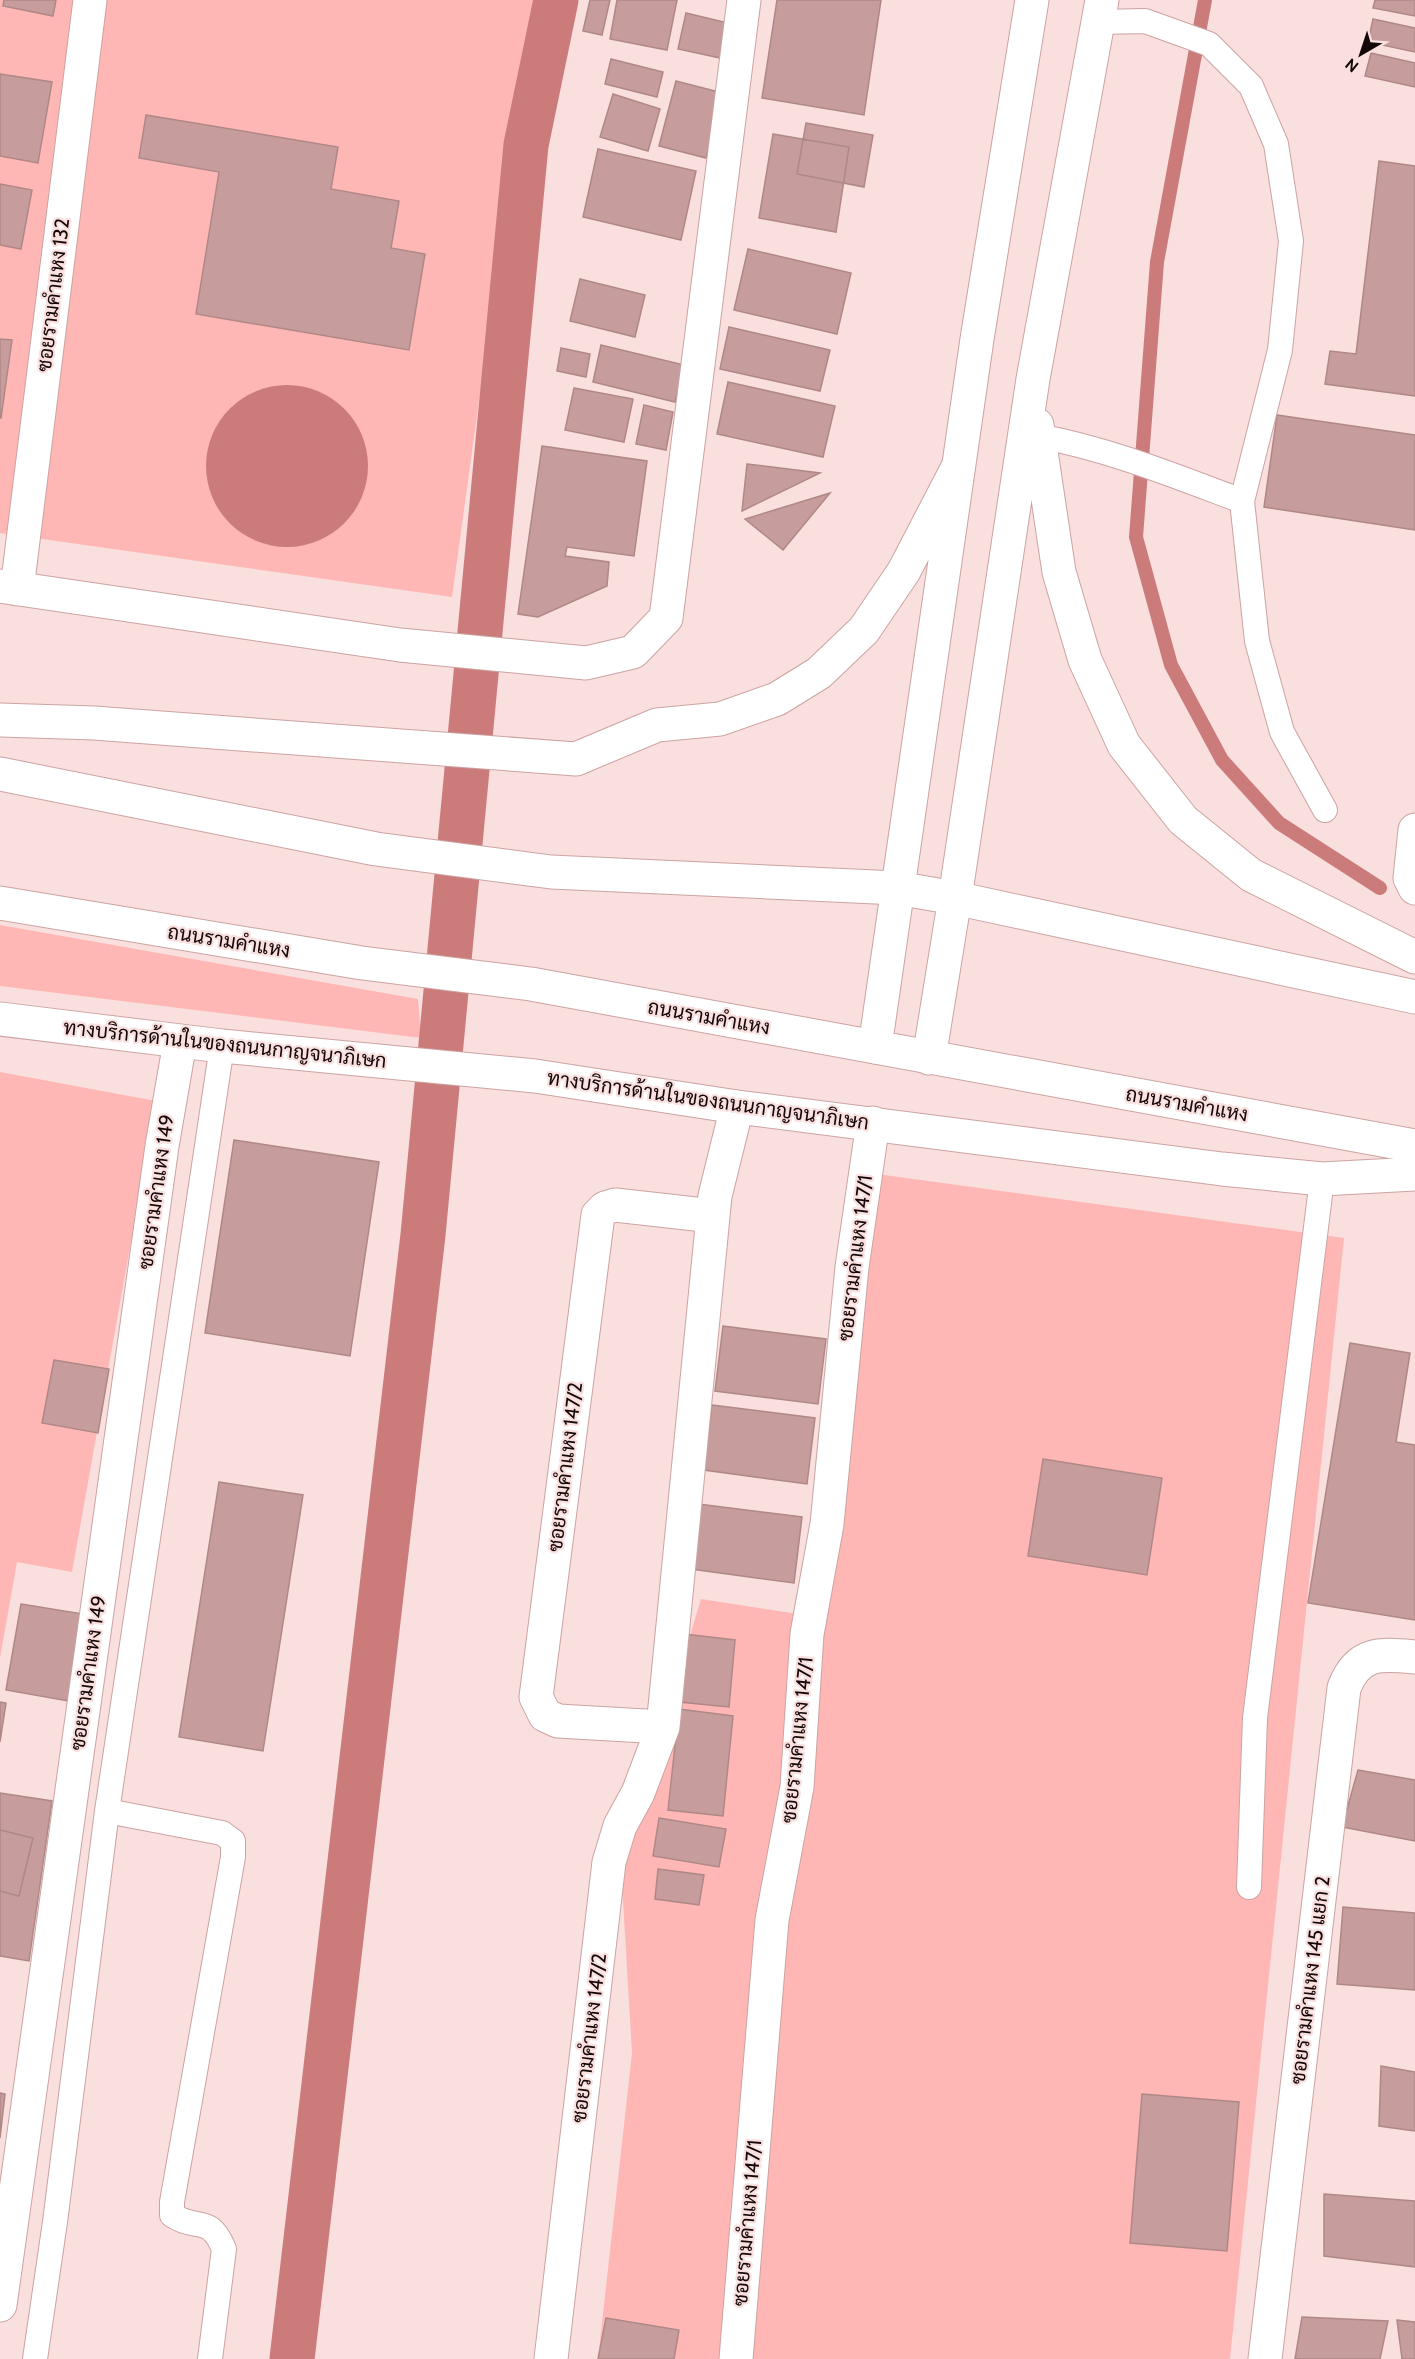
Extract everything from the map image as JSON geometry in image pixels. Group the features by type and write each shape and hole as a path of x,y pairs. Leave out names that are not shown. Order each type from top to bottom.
{"main road":[{"name":"ซอยรามคำแหง 132","path":"8,588 90,0"},
{"path":"8,588 400,645 586,663 633,652 666,618 744,0"},
{"path":"875,1047 958,466 1032,0"},
{"path":"929,1058 956,898 1034,379 1100,11"},
{"path":"1034,379 1038,436 1059,572 1085,660 1124,745 1183,820 1251,875 1415,957"},
{"path":"0,720 94,723 576,759 657,725 720,719 777,699 819,673 864,630 904,572 958,466"},
{"path":"0,774 376,849 550,872 897,888 956,898 1415,997"},
{"path":"1415,830 1410,878 1415,888"},
{"name":"ถนนรามคำแหง","path":"0,903 362,963 531,984 1415,1146"},
{"name":"ทางบริการด้านในของถนนกาญจนาภิเษก","path":"0,1019 180,1042 535,1076 737,1107 1222,1169 1322,1179 1415,1174"},
{"name":"ซอยรามคำแหง 149","path":"0,2305 162,1146 180,1042"},
{"name":"ซอยรามคำแหง 147/2","path":"550,2359 609,1862 620,1826 638,1792 663,1727 715,1196 737,1107"},
{"name":"ซอยรามคำแหง 147/1","path":"736,2359 772,1920 797,1787 807,1634 827,1524 852,1267 873,1123"},
{"name":"ซอยรามคำแหง 147/2","path":"663,1727 558,1722 545,1715 536,1697 598,1215 605,1208 615,1205 713,1216"},
{"name":"ซอยรามคำแหง 145 แยก 2","path":"1265,2359 1344,1688 1350,1673 1366,1659 1380,1654 1415,1657"}],"lane":[{"path":"1100,11 1145,21 1209,44 1251,86 1276,144 1291,241 1280,350 1242,501 1257,641 1282,732 1325,810"},
{"path":"1038,436 1078,443 1242,501"},
{"path":"35,2359 55,2222 107,1811 222,1046"},
{"path":"1249,1887 1255,1718 1322,1179"},
{"path":"107,1811 222,1833 233,1841 233,1857 172,2202 172,2215 180,2221 208,2225 219,2235 225,2249 210,2359"}],"shaded area":[{"path":"0,0 534,0 452,597 0,533"},
{"path":"287,385 318,391 344,409 362,435 368,466 362,497 344,523 318,541 287,547 256,541 230,523 212,497 206,466 212,435 230,409 256,391"},
{"path":"0,925 418,999 421,1038 0,986"},
{"path":"0,1072 156,1101 72,1572 17,1562 0,1658"},
{"path":"877,1174 1344,1238 1230,2359 598,2359 632,2053 621,1866 701,1599 824,1618"}],"building":[{"path":"4,0 56,0 53,16 3,6"},
{"path":"590,0 610,0 602,35 583,31"},
{"path":"617,0 677,0 667,50 610,39"},
{"path":"777,0 881,0 864,115 762,98"},
{"path":"1375,0 1415,0 1415,16 1373,8"},
{"path":"686,13 732,24 725,59 678,49"},
{"path":"1373,19 1415,28 1415,52 1368,42"},
{"path":"1371,53 1415,63 1415,87 1365,76"},
{"path":"611,59 663,72 657,97 605,84"},
{"path":"0,74 52,82 38,163 0,156"},
{"path":"676,81 723,93 706,158 659,146"},
{"path":"613,94 660,109 648,151 600,137"},
{"path":"146,115 338,147 331,189 399,201 391,248 425,254 409,350 196,314 219,172 139,158"},
{"path":"806,123 873,135 864,187 797,174"},
{"path":"773,134 849,147 836,232 759,218"},
{"path":"598,149 696,171 681,240 583,217"},
{"path":"1379,161 1415,166 1415,396 1325,384 1330,351 1356,354"},
{"path":"0,184 32,190 21,249 0,245"},
{"path":"748,249 851,273 837,334 734,310"},
{"path":"580,279 645,295 635,337 570,321"},
{"path":"729,327 830,350 820,391 720,369"},
{"path":"0,339 12,340 1,418 0,418"},
{"path":"601,345 684,365 675,402 593,382"},
{"path":"561,348 590,354 586,377 557,371"},
{"path":"728,382 835,406 823,457 717,434"},
{"path":"574,388 633,399 624,442 565,430"},
{"path":"644,405 673,412 666,450 636,444"},
{"path":"1277,415 1415,435 1415,530 1264,507"},
{"path":"542,446 647,461 634,556 567,547 565,556 609,562 607,586 538,617 518,614"},
{"path":"747,464 820,473 742,511"},
{"path":"830,493 783,550 745,519"},
{"path":"234,1140 379,1162 350,1356 205,1333"},
{"path":"723,1326 826,1339 818,1404 715,1391"},
{"path":"1350,1343 1410,1353 1396,1442 1415,1445 1415,1620 1308,1603"},
{"path":"54,1360 109,1369 98,1433 42,1423"},
{"path":"712,1405 815,1418 807,1484 704,1470"},
{"path":"1043,1459 1162,1478 1147,1575 1028,1556"},
{"path":"219,1482 303,1495 263,1751 179,1737"},
{"path":"698,1504 802,1517 794,1583 691,1569"},
{"path":"21,1604 83,1614 68,1701 6,1690"},
{"path":"684,1634 735,1640 729,1707 679,1702"},
{"path":"0,1702 6,1703 0,1742"},
{"path":"679,1709 733,1716 723,1816 668,1810"},
{"path":"1358,1770 1415,1780 1415,1841 1342,1827"},
{"path":"0,1793 52,1801 29,1961 0,1956"},
{"path":"659,1818 726,1829 719,1867 653,1856"},
{"path":"0,1830 33,1838 19,1896 0,1891"},
{"path":"658,1869 704,1875 699,1905 655,1899"},
{"path":"1343,1907 1415,1913 1415,1990 1337,1984"},
{"path":"1381,2066 1415,2072 1415,2131 1379,2126"},
{"path":"0,2093 5,2094 0,2138"},
{"path":"1142,2094 1239,2102 1227,2251 1130,2243"},
{"path":"1324,2194 1415,2201 1415,2267 1324,2256"},
{"path":"1302,2317 1388,2321 1380,2359 1295,2359"},
{"path":"606,2318 679,2330 674,2359 598,2359"},
{"path":"1397,2320 1415,2322 1415,2359 1402,2359"}],"waterway":[{"path":"292,2359 423,1235 526,145 556,0"},
{"path":"1205,0 1157,262 1136,537 1171,665 1222,760 1279,823 1380,888"}]}
